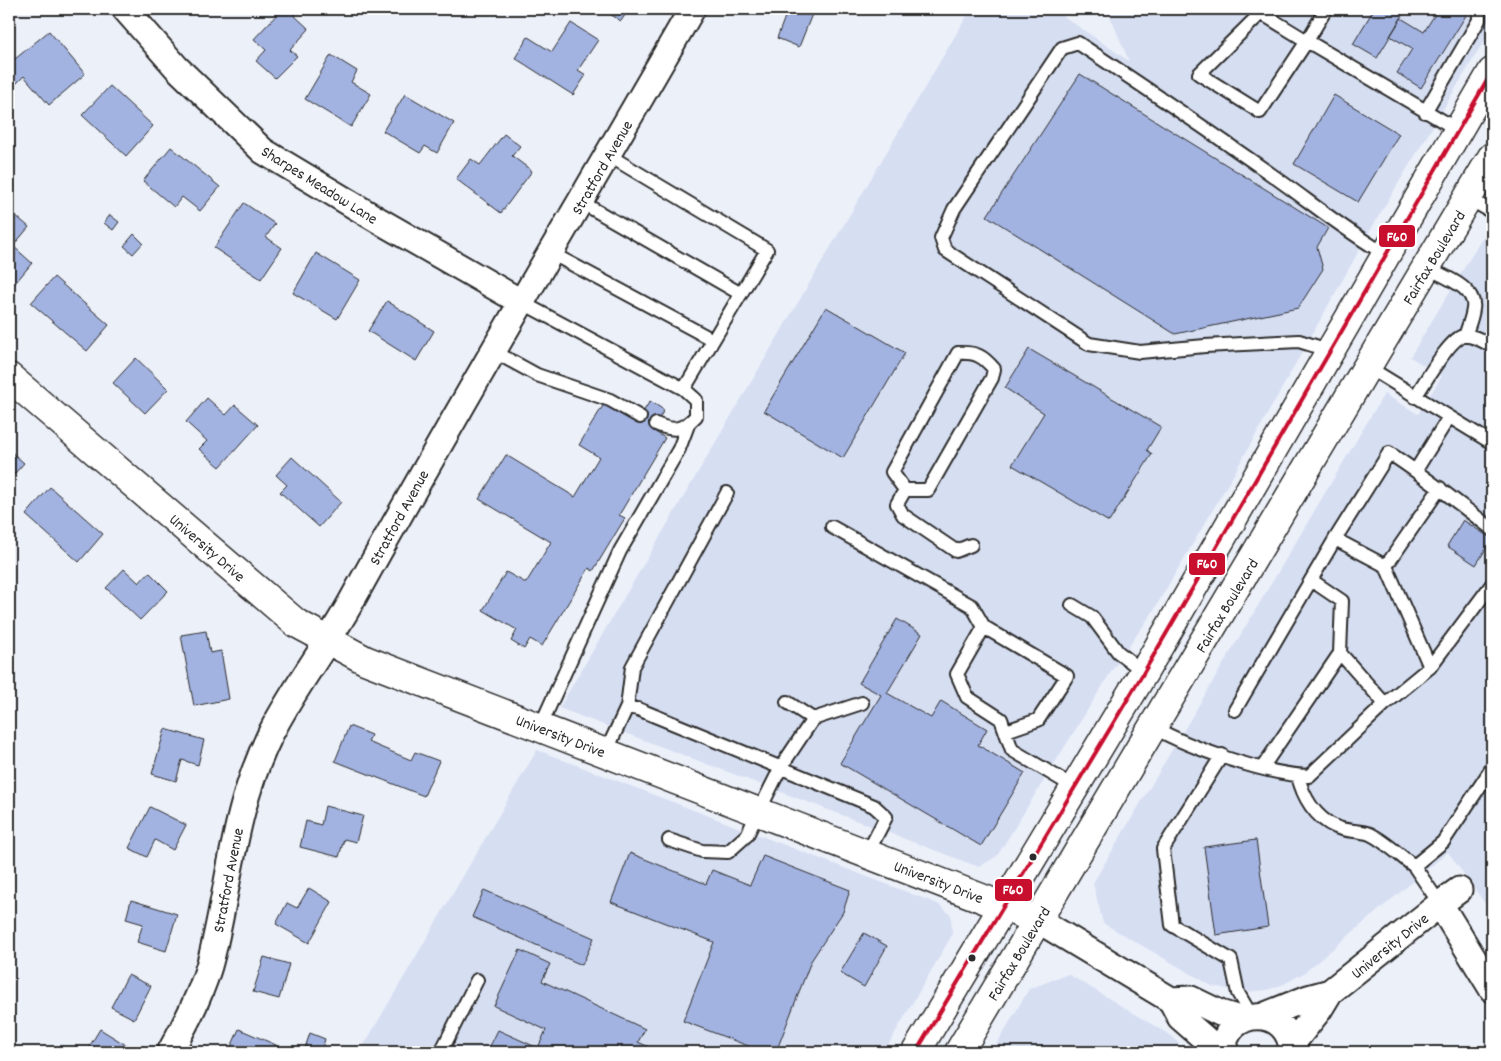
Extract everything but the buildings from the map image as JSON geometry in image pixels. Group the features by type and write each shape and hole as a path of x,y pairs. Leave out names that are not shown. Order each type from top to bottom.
{"main road":[{"path":"916,1052 1144,672 1492,72"},
{"name":"Fairfax Boulevard","path":"959,1052 1492,157"},
{"name":"University Drive","path":"9,377 296,623 326,641 365,660 1004,905 1038,920"}],"street":[{"name":"Sharpes Meadow Lane","path":"125,9 177,68 263,150 378,220 521,302"},
{"name":"Stratford Avenue","path":"170,1052 200,991 212,956 235,834 251,777 272,731 348,607 438,444 692,9"},
{"name":"University Drive","path":"1171,1000 1191,999 1220,1013 1252,1017 1281,1025 1292,1048 1320,1010 1330,992 1449,897 1492,989"},
{"name":"University Drive","path":"1038,920 1171,1000 1180,1017 1221,1052 1228,1033 1252,1017 1330,992"}],"lane":[{"path":"1326,9 1307,40 1260,112 1198,74 1261,13 1307,40 1425,112 1458,130"},
{"path":"1425,112 1479,20 1479,9"},
{"path":"1331,351 1299,340 1140,352 1089,344 945,250 941,238 954,209 1062,48 1078,43 1251,159 1366,243 1387,255"},
{"path":"608,155 767,250 684,389"},
{"path":"1468,198 1492,212"},
{"path":"581,202 741,294"},
{"path":"551,253 713,340"},
{"path":"1426,267 1466,289 1473,296 1474,308 1465,336"},
{"path":"521,302 684,389 696,400 696,416 688,425 679,449 620,551 540,727"},
{"path":"1415,396 1451,344 1465,336 1472,336 1492,346"},
{"path":"493,351 538,375 610,400 640,417"},
{"path":"973,352 985,358 994,369 992,378 928,490 905,490 892,472 958,353 973,352"},
{"path":"1368,367 1492,443"},
{"path":"1416,470 1449,417"},
{"path":"656,424 670,430 688,425"},
{"path":"1235,710 1335,539 1389,453 1416,470 1492,529"},
{"path":"1386,566 1440,488"},
{"path":"905,490 897,504 902,515 956,551 971,545"},
{"path":"606,752 627,708 632,667 727,494"},
{"path":"832,527 972,606 984,627 1067,676 1038,720 1006,732"},
{"path":"1335,539 1386,566 1430,667"},
{"path":"1262,768 1340,652 1342,601 1311,580"},
{"path":"1153,727 1180,742 1262,768 1298,776 1309,776 1385,704 1430,667 1492,584"},
{"path":"1072,605 1092,617 1118,652 1144,672"},
{"path":"984,627 957,674 967,697 1001,719 1012,750 1074,787"},
{"path":"1340,652 1385,704"},
{"path":"787,702 813,719"},
{"path":"669,840 702,851 728,852 747,835 781,767 813,719 862,703"},
{"path":"627,708 638,710 874,806 886,818 867,854"},
{"path":"1222,755 1163,848 1172,925 1231,960 1238,993 1252,1017"},
{"path":"1414,866 1443,842 1492,768"},
{"path":"1298,776 1308,801 1318,815 1336,827 1370,834 1414,866 1449,897"},
{"path":"441,1052 477,980"}],"shaded area":[{"path":"971,9 1053,9 1129,61 1107,9 1492,9 1492,28 1375,222 1235,472 1152,613 1111,672 997,856 979,867 559,708"},
{"path":"1492,222 1492,913 1448,852 1304,973 1284,984 1267,990 1243,992 1212,986 1103,923 1093,883 1384,394 1418,414 1442,376 1410,357"},
{"path":"537,750 938,904 951,915 952,935 884,1052 360,1052"},
{"path":"1068,974 1173,1037 1186,1052 992,1052 1029,989"}],"transit line":[{"name":"F60","path":"916,1052 1144,672 1492,72"}]}
